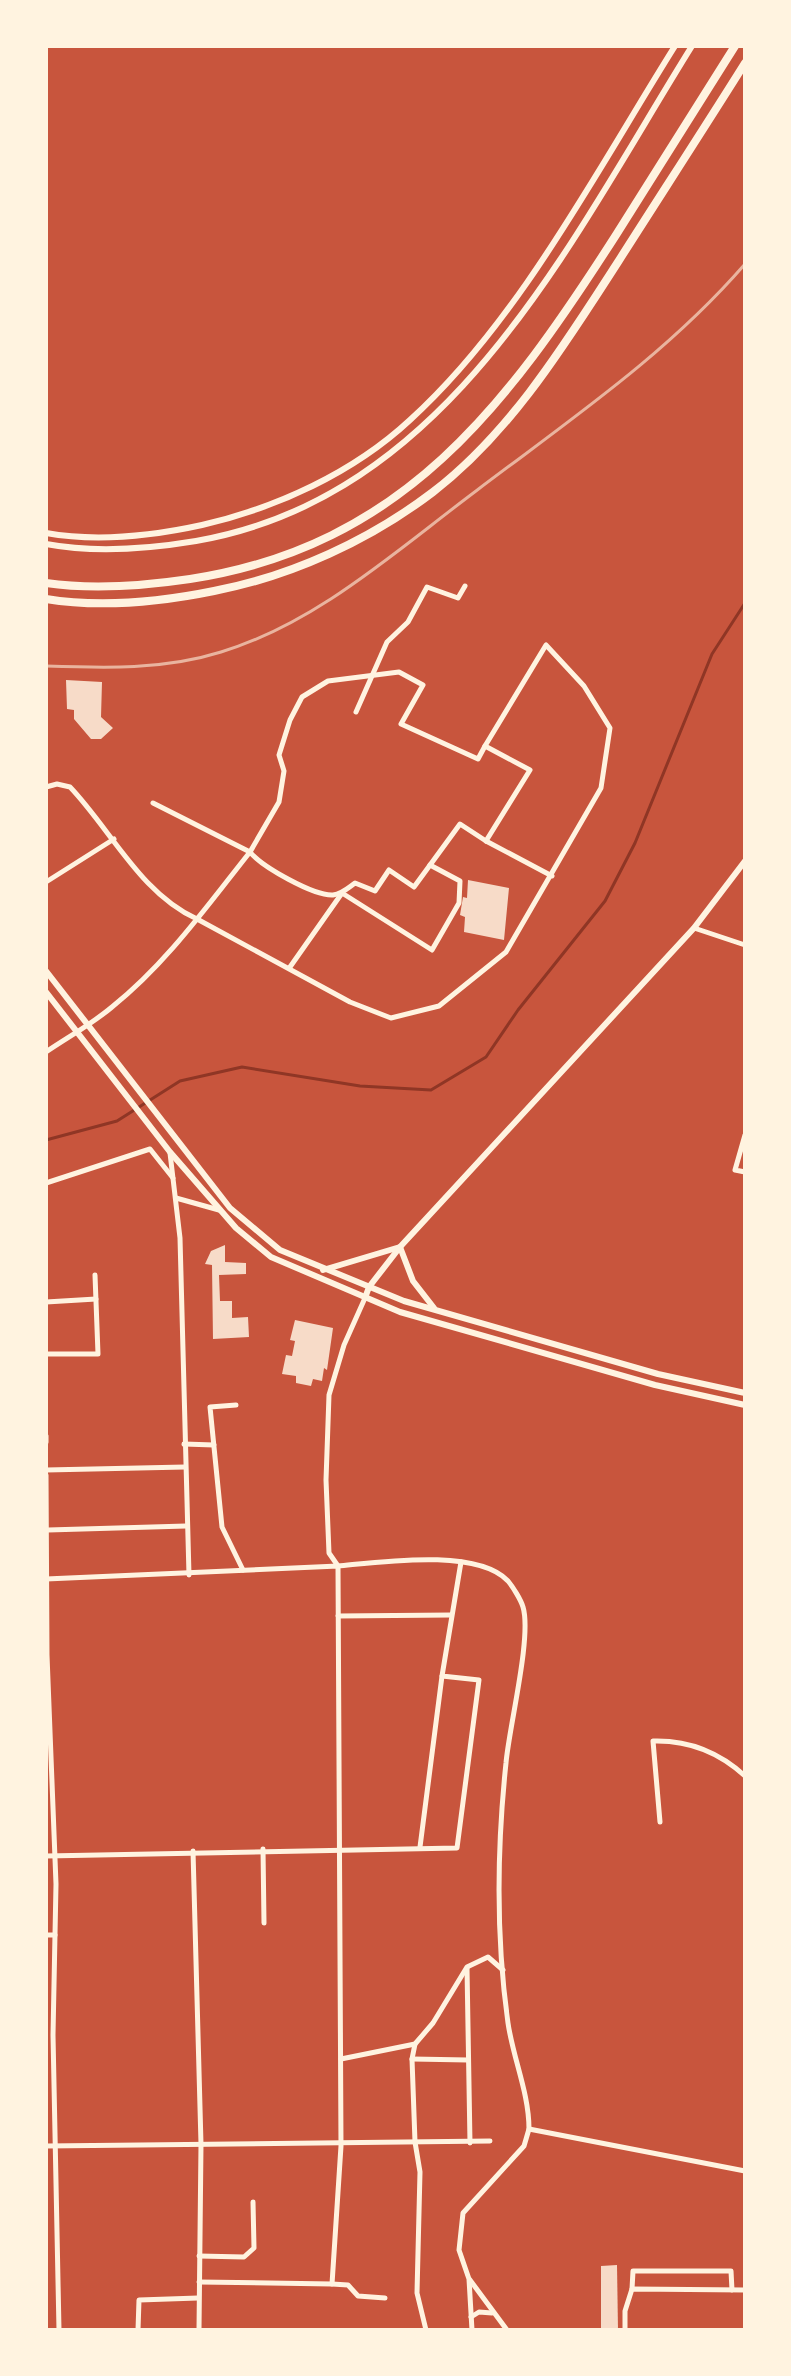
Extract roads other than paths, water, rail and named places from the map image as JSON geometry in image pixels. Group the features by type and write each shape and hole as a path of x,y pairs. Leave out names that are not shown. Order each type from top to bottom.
{"highway":[{"path":"46,583 114,587 223,574 289,554 349,526 410,488 455,450 497,405 577,296 735,46"},
{"path":"46,599 117,603 180,598 241,586 289,572 345,545 433,492 481,449 524,401 596,296 745,63"}],"main road":[{"path":"46,533 68,537 161,534 248,515 330,477 409,421 480,345 525,283 675,46"},
{"path":"46,544 71,548 164,546 216,537 257,526 332,492 383,460 432,420 498,348 546,280 692,46"},
{"path":"365,1298 368,1288 400,1247 694,928 745,861"},
{"path":"46,971 230,1208 280,1250 368,1288 435,1310 658,1374 745,1393"},
{"path":"46,992 219,1210 256,1247 271,1257 365,1298 655,1385 745,1406"},
{"path":"323,1270 400,1247"},
{"path":"400,1247 413,1281 435,1310"}],"street":[{"path":"356,712 387,642 408,622 427,587 458,598 465,586"},
{"path":"46,786 57,784 70,787 149,883 197,919 350,1002 391,1018 426,1010 473,982 506,952 601,788 610,728 584,686 546,645 478,759 401,724 423,685 399,672 371,678 328,681 302,697 290,720 279,755 284,771 279,802 250,852 197,919 149,974 78,1032 46,1052"},
{"path":"485,746 530,770 486,841"},
{"path":"153,803 250,852 257,861 286,878 330,895 342,893 432,950 459,903 460,881 430,865"},
{"path":"290,967 342,893 355,883 375,891 389,870 414,887 460,824 552,876"},
{"path":"46,882 114,839"},
{"path":"694,928 745,945"},
{"path":"745,1135 735,1170 745,1172"},
{"path":"46,1183 150,1149 173,1179"},
{"path":"170,1152 176,1198 189,1575"},
{"path":"176,1198 219,1210"},
{"path":"46,1354 98,1354 95,1275"},
{"path":"332,2284 341,2146 337,1899 340,1848 338,1566 329,1553 326,1480 329,1395 344,1345 365,1298"},
{"path":"46,1302 96,1299"},
{"path":"236,1405 211,1405 222,1527 243,1570"},
{"path":"184,1444 214,1445"},
{"path":"59,2330 54,2145 55,1935 49,1856 46,1473 185,1467"},
{"path":"48,1530 186,1526"},
{"path":"48,1579 189,1575 400,1561 461,1562 489,1566 508,1582 523,1607 520,1677 509,1725 501,1808 499,1903 508,2023 529,2129 524,2146 463,2213 459,2250 469,2279 507,2330"},
{"path":"420,1847 442,1676 461,1562"},
{"path":"338,1616 451,1615"},
{"path":"49,1856 263,1849 457,1848 479,1680 442,1676"},
{"path":"660,1822 653,1741 671,1741 720,1755 745,1776"},
{"path":"263,1849 264,1923"},
{"path":"193,1851 201,2144 199,2330"},
{"path":"46,1935 55,1935"},
{"path":"426,2330 417,2293 420,2172 415,2142 412,2059 415,2044 433,2023 467,1967 488,1957 504,1971"},
{"path":"467,1967 470,2143"},
{"path":"341,2059 415,2044"},
{"path":"412,2059 468,2060"},
{"path":"529,2129 745,2171"},
{"path":"46,2146 341,2146 490,2141"},
{"path":"199,2256 244,2257 254,2248 253,2202"},
{"path":"625,2330 625,2311 632,2289 633,2271 731,2271 732,2290"},
{"path":"469,2279 471,2328"},
{"path":"199,2282 348,2285 358,2296 385,2298"},
{"path":"632,2289 745,2290"},
{"path":"138,2330 139,2300 198,2298"},
{"path":"471,2328 471,2316 479,2312 493,2313"}],"waterway":[{"path":"46,1140 117,1121 180,1081 242,1067 360,1086 431,1090 486,1057 518,1010 605,901 635,843 712,654 745,603"}],"railway":[{"path":"46,666 112,667 178,662 221,652 290,623 355,583 617,384 683,327 745,264"}]}
